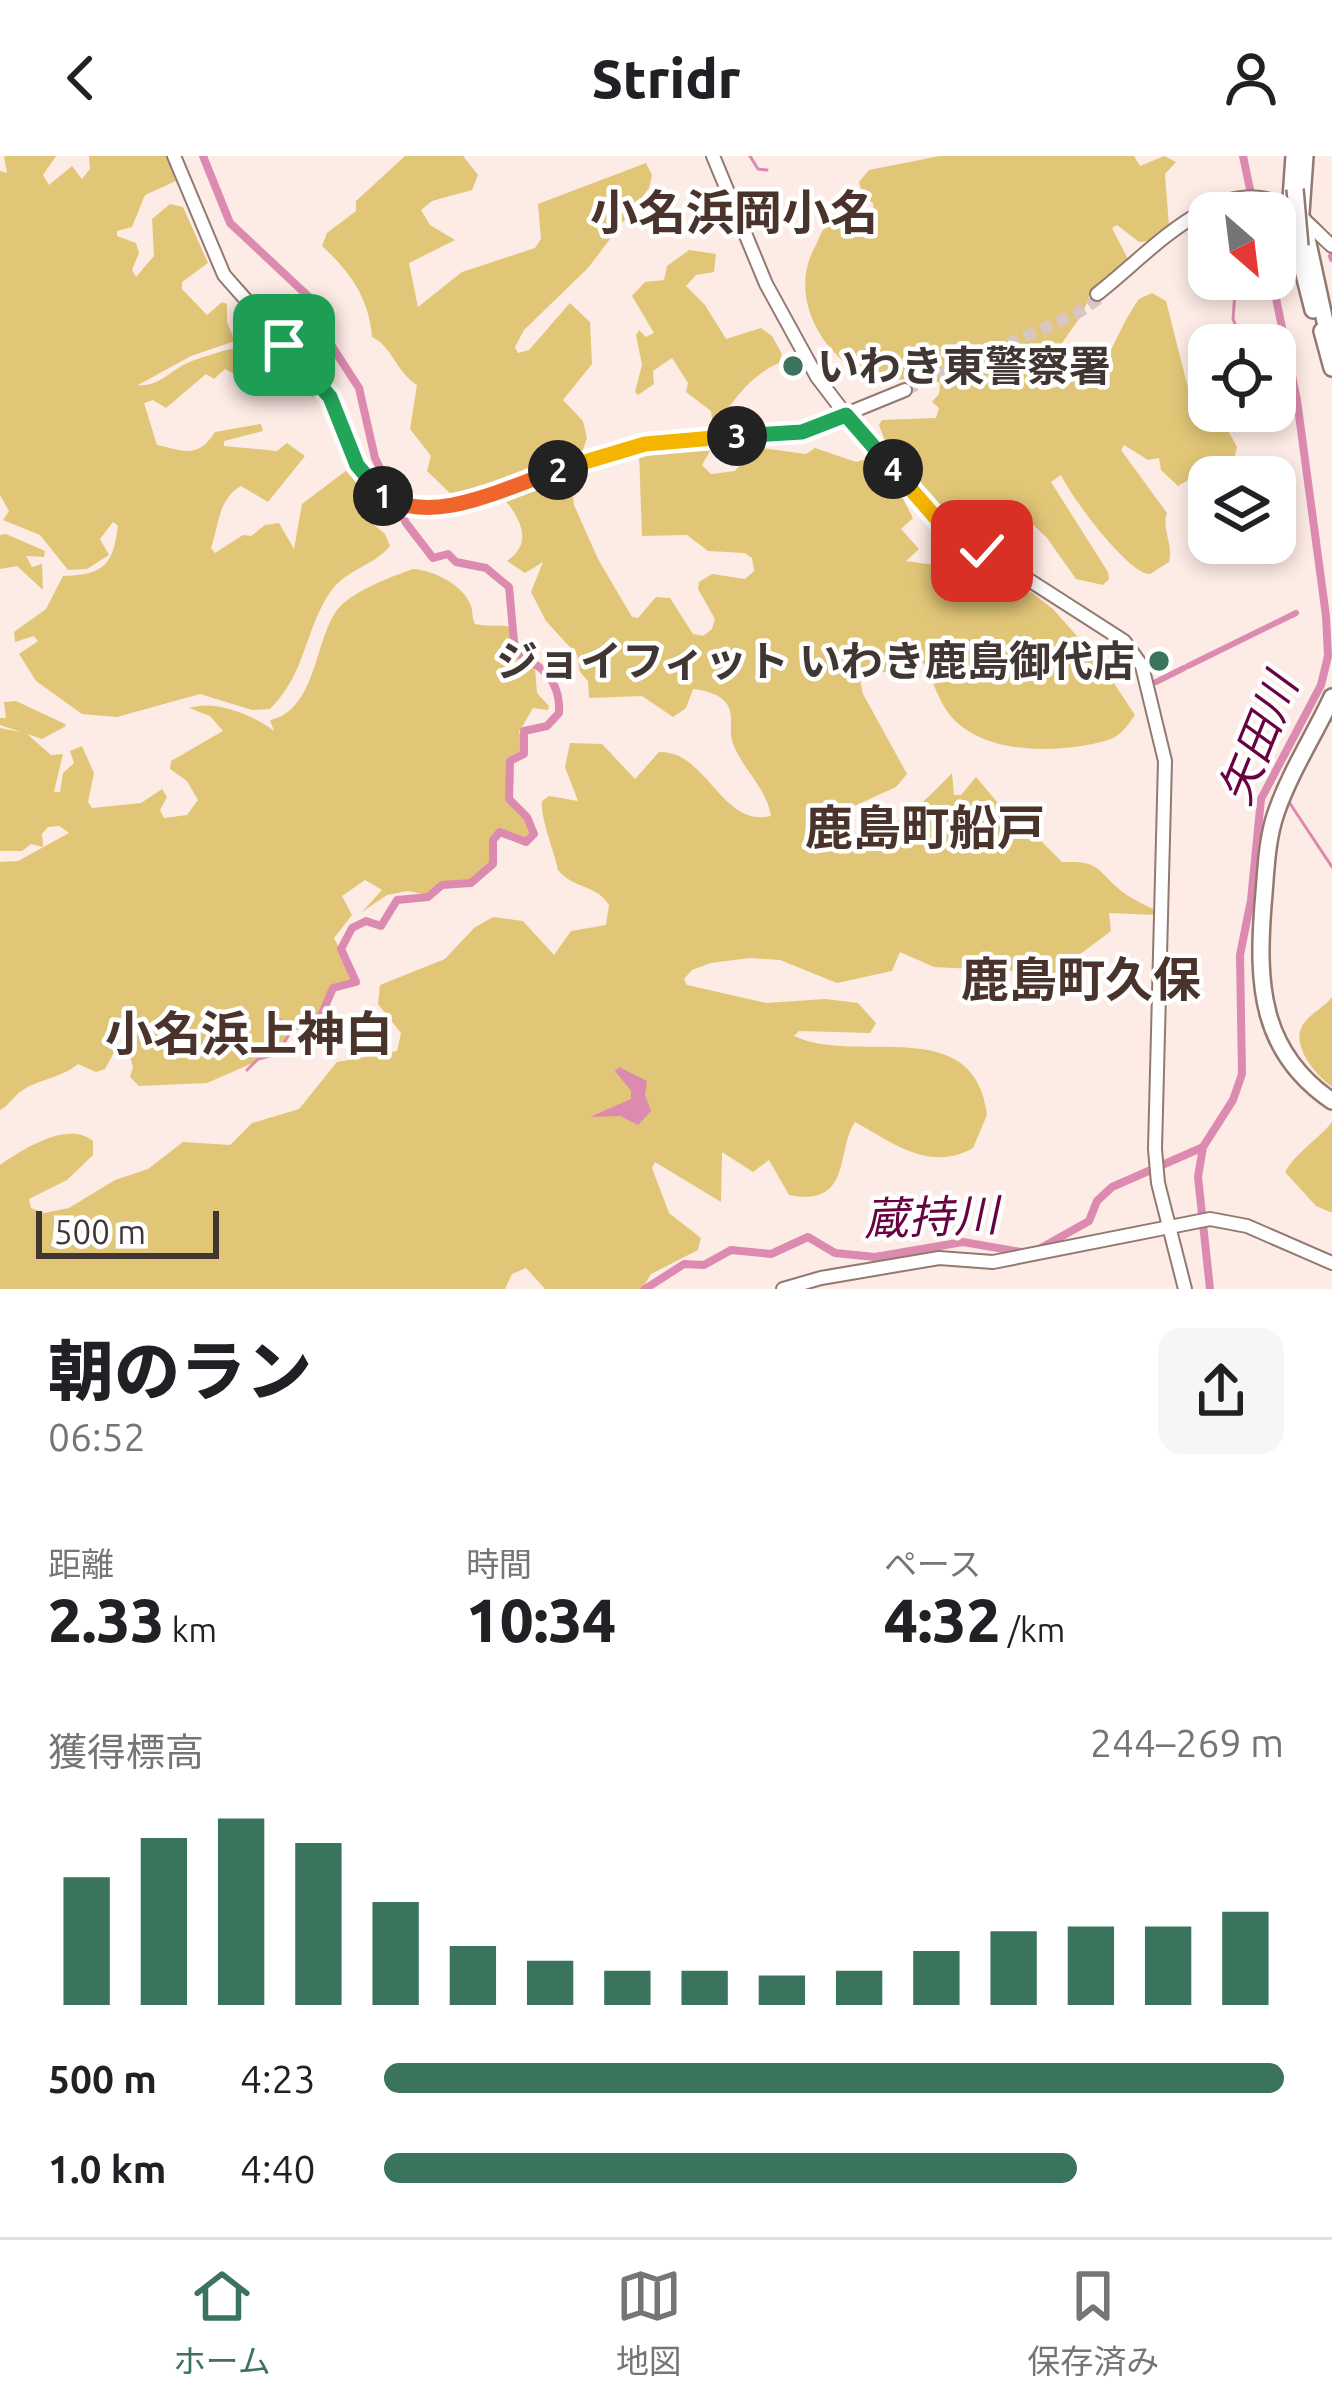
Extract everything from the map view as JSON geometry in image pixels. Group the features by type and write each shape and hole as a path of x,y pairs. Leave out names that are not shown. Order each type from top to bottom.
{"highway":[{"path":"1296,201 1299,156"},
{"path":"1296,220 1332,368"},
{"path":"1332,700 1284,795 1272,840 1264,993 1273,1026 1289,1056 1332,1098"}],"main road":[{"path":"176,156 224,275 323,387 368,482 406,504 455,503 645,444 788,434 905,388"},
{"path":"715,156 766,284 818,377 940,516 1124,638 1142,656 1169,776 1158,1168 1187,1289"},
{"path":"1296,217 1332,249"},
{"path":"1099,295 1188,224"},
{"path":"958,364 974,357"},
{"path":"783,1289 833,1275 939,1258 991,1262 1198,1220 1228,1220 1332,1263"}],"shaded area":[{"path":"4,156 56,156 43,175 49,185 72,166 82,179 90,169 89,156 169,156 176,181 145,195 132,227 117,231 117,236 136,243 139,253 132,270 136,277 154,256 152,219 170,204 183,207 208,263 182,282 182,289 207,315 222,302 227,304 227,322 235,341 191,356 138,385 155,383 198,359 250,347 276,352 320,395 317,400 255,356 236,375 225,369 214,379 206,374 166,408 153,400 144,403 157,445 196,450 215,432 261,424 263,431 224,441 224,446 277,451 287,443 305,456 268,502 241,486 233,491 220,513 211,548 215,553 243,535 279,523 294,549 302,504 347,470 357,481 356,510 385,534 390,546 331,591 291,680 270,709 252,710 200,694 117,717 82,714 36,681 19,654 38,641 34,636 15,642 14,632 46,609 63,576 89,573 104,565 113,550 118,526 113,522 100,539 109,555 87,569 68,570 40,535 3,520 9,511 0,495 0,171 7,173"},
{"path":"405,156 463,156 478,175 472,190 432,201 421,210 430,225 455,240 409,263 418,307 462,272 535,248 541,239 538,204 646,163 652,175 649,188 588,268 524,330 515,347 518,353 529,350 570,303 590,322 592,364 563,400 583,421 587,438 571,485 574,505 598,559 632,617 638,618 656,597 670,598 693,634 703,636 715,619 698,589 699,582 712,574 745,579 754,571 752,558 745,553 708,551 687,535 642,536 639,452 661,444 710,442 713,446 702,465 711,474 735,471 740,465 739,445 806,454 815,448 856,462 877,456 909,495 904,501 913,518 901,529 919,549 906,561 948,567 945,589 967,602 976,595 971,573 985,557 1053,609 1100,662 1135,715 1108,740 1068,748 1023,748 981,738 963,728 949,714 919,657 884,672 864,667 859,675 863,694 907,774 896,787 841,812 841,826 855,833 885,828 916,808 952,773 954,795 961,795 976,777 1004,810 1013,834 1040,840 1062,862 1096,867 1156,915 1109,913 1111,931 1055,973 934,967 900,952 892,971 837,983 780,960 750,958 692,970 684,979 687,985 766,1003 825,999 858,1003 876,1023 870,1033 799,1031 794,1036 820,1044 937,1052 961,1063 978,1083 987,1115 973,1148 941,1157 911,1152 855,1122 833,1184 824,1193 809,1197 789,1195 769,1160 753,1172 722,1152 721,1202 655,1162 652,1168 669,1213 701,1238 698,1250 651,1274 642,1289 545,1289 526,1268 512,1274 505,1289 0,1289 0,1165 20,1152 59,1135 83,1135 93,1141 93,1155 67,1180 29,1199 31,1208 44,1213 69,1208 115,1180 148,1169 183,1142 230,1145 252,1123 299,1109 337,1062 397,1051 401,1033 378,1004 380,985 445,959 474,928 493,917 523,921 554,955 571,931 606,925 609,905 604,898 558,870 543,816 542,801 549,796 578,801 565,767 570,743 602,744 635,779 659,752 676,755 739,811 754,817 771,816 732,741 727,704 712,693 693,689 686,708 673,717 642,696 589,698 588,681 580,672 577,655 546,621 531,592 543,562 525,573 507,561 517,552 522,533 507,503 492,486 453,496 427,471 431,456 410,429 417,385 372,337 367,309 356,286 322,246 327,233 356,211 356,201"},
{"path":"940,156 1134,156 1140,166 1164,156 1176,162 1165,174 1169,226 1152,241 1139,242 1117,225 1112,228 1129,261 1091,291 1083,313 1041,373 1048,389 1087,375 1107,357 1139,299 1152,293 1166,301 1188,388 1188,432 1229,432 1237,447 1235,456 1188,456 1188,480 1178,486 1161,470 1159,458 1148,460 1124,445 1121,450 1167,513 1169,562 1150,574 1129,562 1088,516 1061,475 1051,482 1109,579 1103,585 1076,579 1047,538 1006,499 1011,520 1004,531 974,522 961,510 943,515 889,451 879,425 882,420 936,418 939,408 932,402 940,383 923,378 877,380 851,367 823,339 813,321 805,284 808,265 826,226 874,215 873,203 863,196 859,182 869,170"},
{"path":"689,250 716,254 714,272 696,275 686,286 705,305 726,339 761,328 782,354 779,363 742,391 717,429 711,411 686,392 688,383 672,358 653,371 654,384 638,395 635,392 642,365 636,335 639,330 646,337 654,333 632,296 645,282 664,280 667,266"},
{"path":"0,535 45,551 44,557 26,556 32,567 42,564 43,590 17,566 0,569"},
{"path":"413,569 455,585 467,598 475,624 513,630 522,661 535,668 537,693 549,706 548,710 533,708 519,732 526,751 511,765 514,781 508,799 532,825 532,832 522,840 498,834 489,863 466,886 438,887 427,895 408,891 387,895 362,912 382,890 365,880 342,896 352,915 334,938 352,972 350,982 333,991 321,1017 289,1029 285,1049 207,1083 139,1086 130,1077 133,1067 116,1021 118,1045 105,1069 96,1072 78,1064 29,1086 0,1110 0,862 18,861 69,833 59,826 48,827 42,834 43,847 31,844 22,851 0,851 0,728 26,733 51,755 63,754 54,792 60,792 63,773 74,763 70,751 82,746 94,773 88,802 92,808 141,803 162,789 167,797 160,810 164,818 187,815 198,800 187,781 170,769 171,761 223,731 210,716 189,708 233,710 274,731 270,720 285,714 306,689 337,610 362,591"},
{"path":"16,701 66,726 42,739 0,725 0,718 6,718 4,702"},
{"path":"1332,997 1332,1087 1307,1060 1300,1034 1305,1022"},
{"path":"619,1067 647,1081 645,1095 651,1111 638,1125 620,1116 590,1117 631,1099 631,1091 615,1071"},
{"path":"1332,1122 1330,1212 1316,1206 1285,1172"}],"waterway":[{"path":"203,156 230,223 309,297 320,328 359,388 375,458 406,523 433,558 448,554 456,562 486,568 509,587 515,652 547,675 559,701 559,713 547,726 524,731 524,754 510,761 509,799 527,817 534,834 526,842 500,832 493,840 493,864 471,883 442,885 428,897 397,900 381,926 366,921 352,928 341,949 356,982 333,988 321,1016 293,1027"},
{"path":"750,156 758,169 767,170"},
{"name":"矢田川","path":"1243,156 1251,192"},
{"path":"1234,300 1235,324"},
{"name":"矢田川","path":"1210,1289 1198,1177 1203,1147 1233,1100 1242,1074 1240,955 1261,799 1321,685 1328,656 1297,400 1276,300"},
{"path":"1188,666 1296,613"},
{"path":"1156,682 1184,668"},
{"path":"1287,799 1332,867"},
{"path":"247,1070 258,1059 278,1054 293,1027 269,1014"},
{"name":"蔵持川","path":"1041,1248 1089,1221 1097,1201 1112,1187 1201,1148"},
{"name":"蔵持川","path":"645,1289 684,1264 704,1265 731,1250 771,1254 808,1237 835,1253 875,1257 963,1242 1021,1252"}],"tunnel":[{"path":"975,359 1076,314 1101,297"},
{"path":"905,390 959,366"}],"place":[{"name":"いわき東警察署","path":"793,366"},
{"name":"ジョイフィット いわき鹿島御代店","path":"1159,661"}],"district":[{"name":"小名浜岡小名","path":"734,213"},
{"name":"鹿島町船戸","path":"925,828"},
{"name":"鹿島町久保","path":"1081,980"},
{"name":"小名浜上神白","path":"249,1034"}],"route":[{"path":"284,345 330,397 368,482 400,505 427,508 455,503 645,444 679,438 788,434 846,415 937,519 982,551"}]}
